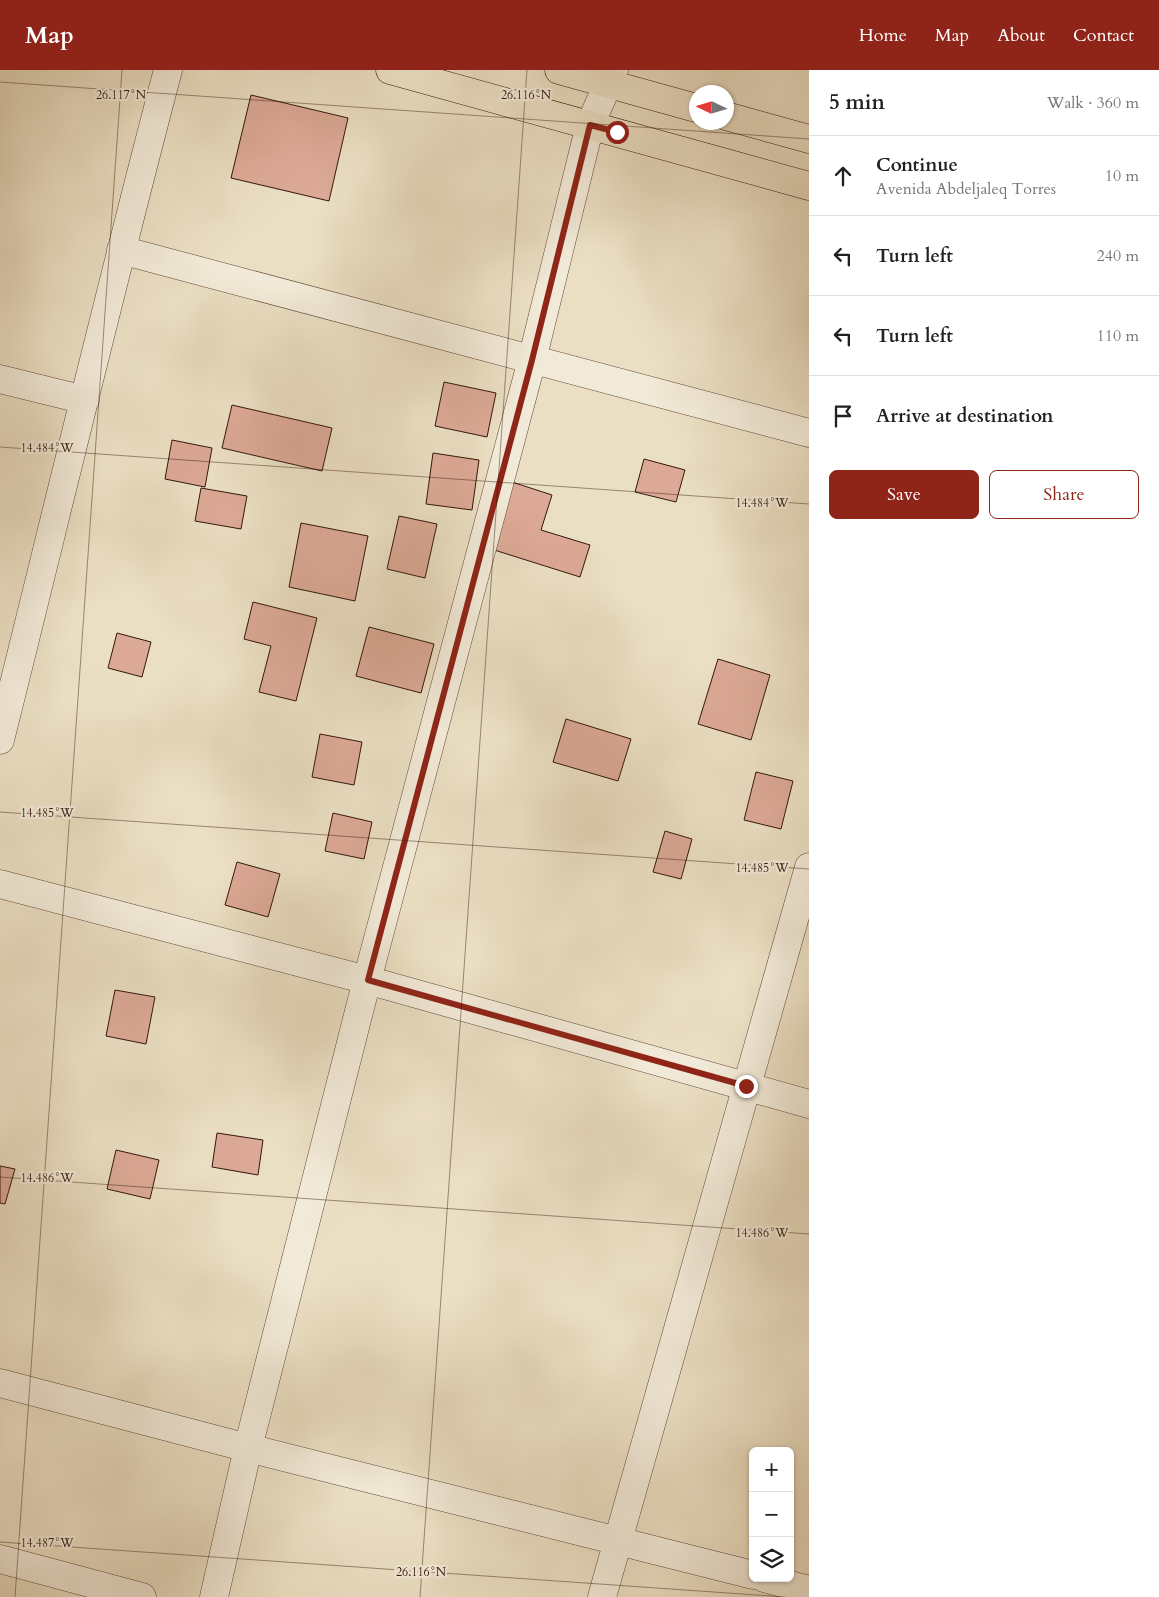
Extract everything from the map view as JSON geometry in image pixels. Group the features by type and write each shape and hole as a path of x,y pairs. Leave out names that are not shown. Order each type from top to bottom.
{"main road":[{"path":"390,70 809,186"},
{"path":"560,70 611,77 689,105"},
{"path":"734,118 809,139"}],"street":[{"path":"0,740 121,250 168,70"},
{"path":"214,1597 248,1448 368,980 532,360 590,125 611,77"},
{"path":"121,250 809,433"},
{"path":"0,379 85,400"},
{"path":"602,1597 809,867"},
{"path":"0,884 368,980 809,1104"},
{"path":"0,1383 248,1448 749,1574"},
{"path":"0,1559 142,1597"},
{"path":"779,1582 809,1590"}],"building":[{"path":"251,95 348,118 329,201 231,178"},
{"path":"444,382 496,393 487,437 435,426"},
{"path":"232,405 332,428 322,471 222,448"},
{"path":"172,440 212,448 205,487 165,479"},
{"path":"433,453 479,460 472,510 426,504"},
{"path":"644,459 685,470 676,502 635,492"},
{"path":"512,482 552,495 541,530 590,545 580,577 491,549"},
{"path":"201,488 247,496 241,529 195,521"},
{"path":"399,516 437,524 425,578 387,569"},
{"path":"301,523 368,536 355,601 289,587"},
{"path":"253,602 317,618 296,701 259,692 271,646 244,639"},
{"path":"369,627 434,644 421,693 356,676"},
{"path":"117,633 151,642 142,677 108,668"},
{"path":"718,659 770,675 751,740 698,724"},
{"path":"566,719 631,739 618,781 553,762"},
{"path":"320,734 362,742 354,785 312,777"},
{"path":"756,772 793,781 781,829 744,820"},
{"path":"333,813 372,822 364,859 325,851"},
{"path":"665,831 692,839 681,879 653,872"},
{"path":"237,862 280,874 268,917 225,905"},
{"path":"115,990 155,997 146,1044 106,1036"},
{"path":"217,1133 263,1140 258,1175 212,1167"},
{"path":"116,1150 159,1160 150,1199 107,1189"},
{"path":"0,1166 15,1169 5,1204 0,1203"}],"route":[{"path":"617,132 590,125 532,360 368,980 746,1086"}]}
